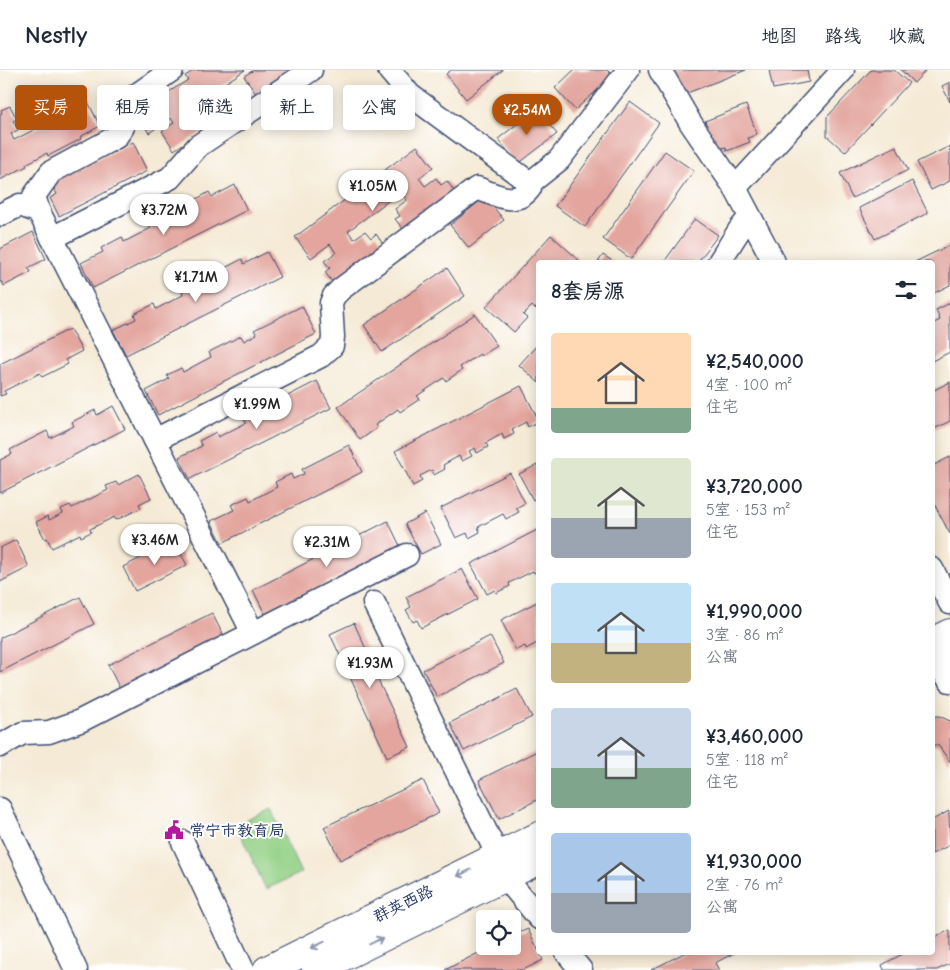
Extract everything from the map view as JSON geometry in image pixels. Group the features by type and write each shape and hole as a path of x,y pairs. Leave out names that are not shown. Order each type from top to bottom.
{"main road":[{"path":"941,662 950,633"},
{"name":"群英西路","path":"316,970 502,866 536,838"},
{"name":"群英西路","path":"267,970 502,866 536,860"}],"street":[{"path":"172,70 125,103 121,111 123,127 116,137 51,172 34,196 39,212 52,238 253,633"},
{"path":"52,238 170,178 198,146 311,70"},
{"path":"389,70 410,94 422,104 530,183"},
{"path":"407,70 428,95 427,100 422,104"},
{"path":"154,440 321,356 332,346 334,337 331,303 334,296 341,289 477,188 513,199 526,194 530,188 530,183 559,160 628,70"},
{"path":"660,70 690,122 735,188 773,260"},
{"path":"735,188 843,70"},
{"path":"0,215 20,205 39,212"},
{"path":"720,260 750,217"},
{"path":"0,746 23,733 49,732 80,721 407,555"},
{"path":"935,575 950,603"},
{"path":"374,603 502,866 536,914"},
{"path":"0,808 76,970"},
{"path":"183,842 243,970"},
{"path":"568,955 580,970"}],"green space":[{"path":"271,809 301,873 266,889 236,825"}],"building":[{"path":"195,70 245,70 222,85 180,85 188,80 185,76"},
{"path":"254,70 293,70 270,85 261,85 261,91 256,94 244,76"},
{"path":"451,70 503,70 466,99 446,74"},
{"path":"574,70 607,70 613,76 575,110 555,88"},
{"path":"672,70 746,70 682,95"},
{"path":"769,70 807,70 809,82 773,89"},
{"path":"871,70 894,70 909,83 845,152 827,136 827,117"},
{"path":"901,70 926,70 914,83"},
{"path":"950,82 950,102 942,86"},
{"path":"179,86 179,130 204,130 174,150 162,131 169,130 169,126 174,123 171,118 169,119 169,92"},
{"path":"630,102 659,123 585,227 555,206"},
{"path":"87,103 97,120 97,128 80,137 81,139 48,156 47,153 0,180 1,110 10,106 15,115 15,120 13,121 15,130 18,130 11,134 14,140 33,130 87,130"},
{"path":"746,105 757,134 748,138 750,142 727,151 726,147 716,150 705,121"},
{"path":"536,109 557,134 518,164 498,139"},
{"path":"133,142 147,171 59,216 50,198 57,194 51,183"},
{"path":"417,146 433,167 419,178 425,186 436,178 441,185 447,181 454,191 403,229 395,219 400,216 395,209 407,200 400,192 348,231 354,239 365,231 371,238 376,234 383,244 332,282 325,272 330,268 324,261 336,253 330,244 311,258 295,237"},
{"path":"896,146 908,170 852,198 840,173"},
{"path":"950,146 950,181 931,190 917,162"},
{"path":"665,151 694,171 631,259 603,239"},
{"path":"912,181 928,213 875,239 859,208"},
{"path":"235,185 247,210 93,288 81,263 103,252 101,248 122,237 124,242 151,228 148,223 171,211 174,216 195,205 193,201 209,192 212,197"},
{"path":"485,197 504,220 469,248 450,225"},
{"path":"695,219 718,235 699,260 665,260"},
{"path":"33,232 46,259 28,268 31,272 4,286 0,282 0,249"},
{"path":"551,235 579,260 536,260 536,308 532,306 523,315 527,318 514,332 486,307"},
{"path":"950,245 950,285 935,292 935,260 919,260"},
{"path":"267,252 280,277 126,355 113,330 136,319 134,314 154,304 156,309 183,295 181,289 204,278 206,283 227,272 225,268 242,259 244,264"},
{"path":"603,255 611,260 599,260"},
{"path":"447,268 465,296 382,352 364,325"},
{"path":"950,303 950,352 935,360 935,322 940,320 936,310"},
{"path":"302,306 316,334 158,415 146,391 169,379 167,375 181,368 183,372 211,357 209,352 241,336 244,341 257,334 254,330"},
{"path":"475,314 497,346 460,367 462,370 446,381 444,378 417,396 420,399 400,412 398,409 375,425 377,428 360,440 338,407"},
{"path":"70,329 82,351 65,360 68,364 42,377 40,373 4,391 6,394 0,396 0,364"},
{"path":"536,346 536,380 519,365"},
{"path":"317,381 331,408 190,479 179,457 202,446 199,441 216,432 218,437 246,423 243,418 259,410 261,415 272,410 270,405"},
{"path":"950,382 950,421 935,428 935,390"},
{"path":"521,386 536,415 536,423 528,427 526,422 512,429 514,434 504,439 502,434 486,443 488,447 477,453 475,448 469,451 472,456 462,461 459,456 443,465 445,469 434,475 432,470 420,476 422,481 413,486 395,451"},
{"path":"113,406 125,429 0,493 0,460 12,454 10,450 47,431 50,438 74,426 72,422 95,410 97,415"},
{"path":"349,445 362,472 222,543 211,521 234,510 231,505 248,497 250,501 277,487 275,482 291,474 293,479 304,474 302,469"},
{"path":"950,457 950,534 935,506 935,464"},
{"path":"536,466 536,498 533,500 519,474"},
{"path":"510,473 525,503 516,508 519,512 506,519 503,514 478,527 480,532 469,538 467,533 456,538 441,508"},
{"path":"139,474 151,498 139,504 141,508 116,520 114,517 90,529 91,532 81,537 80,534 52,548 47,538 45,539 36,522 48,516 49,520 63,513 61,509 70,505 72,508 108,490 106,486 116,482 118,485"},
{"path":"425,513 441,544 421,554 405,524"},
{"path":"388,521 400,546 265,614 253,590"},
{"path":"536,531 536,572 533,571 509,583 510,586 496,593 495,590 487,594 471,564"},
{"path":"16,540 29,567 0,582 0,548"},
{"path":"174,541 187,565 135,591 123,567"},
{"path":"462,569 478,599 421,628 417,620 413,622 406,610 411,607 406,597"},
{"path":"80,597 94,624 0,672 0,638"},
{"path":"536,602 536,644 526,649 525,646 516,650 501,620"},
{"path":"212,613 224,637 120,689 108,665"},
{"path":"354,623 378,675 376,676 410,747 387,757 330,634"},
{"path":"490,636 504,663 437,697 423,670"},
{"path":"517,689 532,717 464,751 450,723"},
{"path":"935,716 950,721 950,762 938,745 935,745"},
{"path":"536,752 536,800 499,819 479,780"},
{"path":"423,780 439,813 340,860 324,827"},
{"path":"949,811 950,845 935,852 935,818"},
{"path":"528,929 536,946 536,955 541,955 543,960 523,970 445,970 476,954 521,955 521,932"},
{"path":"950,930 950,964 937,970 884,970 882,965 900,955 935,955 935,938"},
{"path":"680,955 730,955 715,963 719,970 651,970"}],"place":[{"name":"常宁市教育局","path":"174,830"}]}
